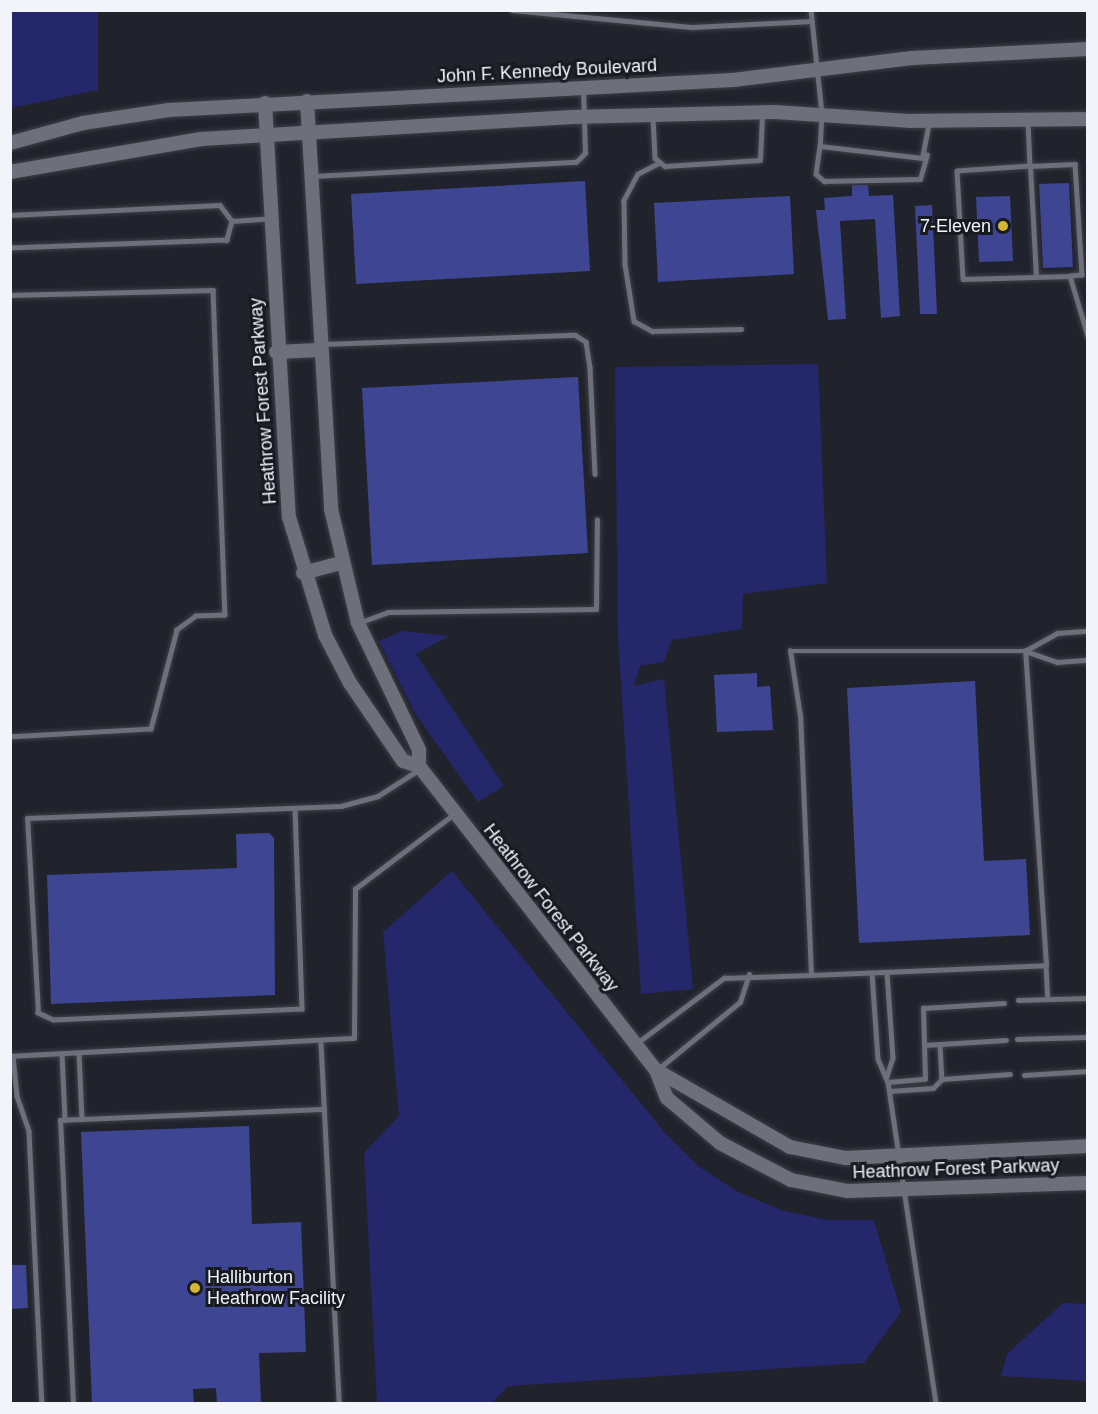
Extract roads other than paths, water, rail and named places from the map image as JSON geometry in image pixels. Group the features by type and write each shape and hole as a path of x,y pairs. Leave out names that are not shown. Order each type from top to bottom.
{"street":[{"name":"John F. Kennedy Boulevard","path":"10,143 126,117 265,103 819,73 912,58 1088,49"},
{"name":"Heathrow Forest Parkway","path":"307,101 325,464 341,563 358,622 419,750 419,768"},
{"name":"Heathrow Forest Parkway","path":"265,103 282,468 303,573 350,683 403,761 419,768 455,813 634,1045 656,1070 668,1098 720,1143 792,1180 847,1191 1088,1183"},
{"path":"10,172 201,139 584,117 762,112 822,113 928,121 1088,119"},
{"path":"276,352 319,347"},
{"path":"303,573 341,563"},
{"name":"Heathrow Forest Parkway","path":"656,1070 789,1147 845,1158 1088,1146"}],"lane":[{"path":"512,10 693,27 812,21"},
{"path":"811,10 822,113 816,174 824,181 920,179 927,155 928,121"},
{"path":"312,176 576,162 585,153 583,87"},
{"path":"741,329 652,331 634,321 625,264 624,200 638,174 658,164 760,160 762,112"},
{"path":"652,115 658,164"},
{"path":"1028,120 1036,277"},
{"path":"820,146 927,155"},
{"path":"1075,164 1082,275 963,279 957,171 1030,166 1075,164"},
{"path":"10,215 220,205 232,221"},
{"path":"232,221 271,218"},
{"path":"10,248 227,240 232,221"},
{"path":"1070,276 1088,336"},
{"path":"10,295 213,290 225,615 196,616 177,630 152,729 10,737"},
{"path":"319,347 575,335 586,342 590,368 595,474"},
{"path":"358,622 388,612 596,609 600,603 597,520"},
{"path":"1025,651 1058,633 1088,631"},
{"path":"811,975 800,716 790,651 1025,651 1057,662 1088,660"},
{"path":"1025,651 1048,999"},
{"path":"295,808 302,1009 53,1020 38,1013 27,818 295,808 360,802 419,768"},
{"path":"42,1404 29,1131 14,1096 11,1056 321,1043 354,1038 355,889 455,813"},
{"path":"634,1045 724,978 749,974 872,973 1046,964"},
{"path":"887,972 893,1058 888,1079"},
{"path":"872,973 878,1059 888,1079 900,1157 902,1190 936,1404"},
{"path":"656,1070 740,1002 749,974"},
{"path":"1018,1000 1088,998"},
{"path":"888,1079 925,1079 923,1008 1004,1003"},
{"path":"1017,1039 1088,1037"},
{"path":"924,1045 1006,1040"},
{"path":"321,1043 339,1404"},
{"path":"940,1044 942,1079"},
{"path":"79,1053 82,1119"},
{"path":"62,1054 65,1120"},
{"path":"1024,1075 1088,1071"},
{"path":"890,1091 933,1088 942,1079 1010,1074"},
{"path":"73,1404 60,1120 324,1108"}],"place":[{"name":"7-Eleven","path":"1003,226"},
{"name":"Halliburton Heathrow Facility","path":"195,1288"}]}
